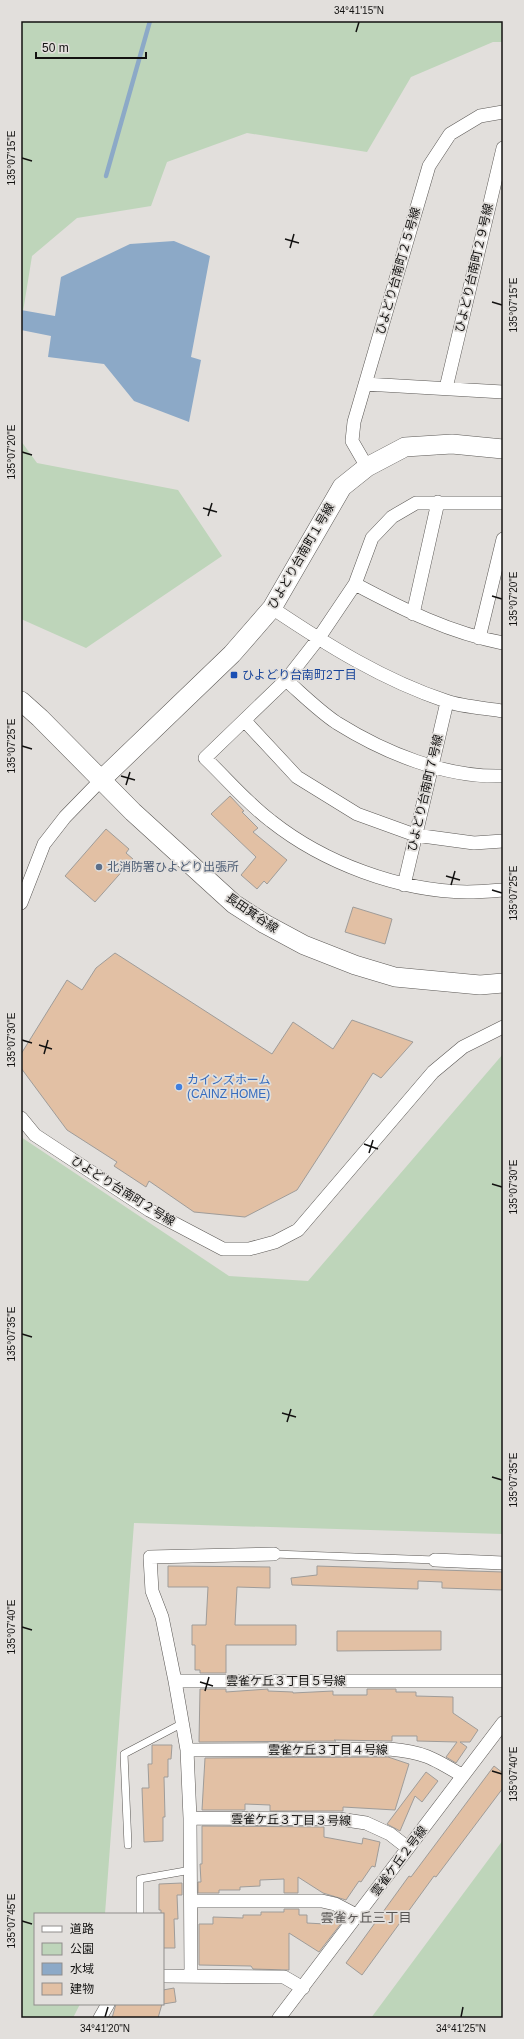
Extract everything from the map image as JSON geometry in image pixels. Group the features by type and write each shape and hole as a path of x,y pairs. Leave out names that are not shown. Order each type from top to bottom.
{"street":[{"name":"ひよどり台南町２５号線","path":"367,467 352,441 354,422 428,166 450,134 480,116 503,112"},
{"name":"ひよどり台南町２９号線","path":"446,388 498,194 503,148"},
{"path":"364,384 503,392"},
{"name":"ひよどり台南町１号線","path":"101,780 232,654 272,608 342,487 367,467 405,447 452,444 503,448"},
{"path":"413,614 438,502"},
{"path":"503,503 416,503 392,517 372,538 355,584 318,639 286,680 205,758 270,821 335,861 366,874 404,885 466,892 503,890"},
{"path":"479,638 503,539"},
{"path":"355,584 413,614 479,638 503,643"},
{"path":"272,608 318,639 378,673 447,702 503,711"},
{"path":"286,680 337,722 383,747 431,767 488,776 503,776"},
{"name":"長田箕谷線","path":"21,701 101,780 234,904 265,924 304,945 355,965 395,977 480,984 503,982"},
{"name":"ひよどり台南町７号線","path":"404,885 447,702"},
{"path":"245,721 297,777 357,814 415,834 474,843 503,841"},
{"path":"21,902 44,844 65,817 101,780"},
{"name":"ひよどり台南町２号線","path":"21,1118 35,1135 149,1210 223,1249 249,1249 275,1242 298,1230 433,1072 463,1047 503,1027"},
{"path":"191,1976 191,1870 187,1750 162,1617 152,1591 150,1556 274,1554"},
{"path":"435,1560 503,1563"},
{"name":"雲雀ケ丘３丁目５号線","path":"175,1680 503,1681"},
{"name":"雲雀ケ丘２号線","path":"279,2018 358,1916 503,1723"},
{"name":"雲雀ケ丘３丁目４号線","path":"187,1750 389,1749 413,1751 431,1757 463,1776"},
{"name":"雲雀ケ丘３丁目３号線","path":"190,1818 339,1819 366,1823 390,1834 408,1848"},
{"path":"191,1902 322,1901 335,1904 358,1916"},
{"path":"164,1976 284,1977 303,1988"},
{"path":"100,2018 107,2005"}],"lane":[{"path":"274,1554 435,1560"},
{"path":"128,1845 124,1754 183,1723"},
{"path":"140,1913 140,1879 191,1870"}],"green space":[{"path":"21,21 503,21 503,42 493,42 411,77 367,152 247,133 167,162 151,206 77,218 32,256 21,324"},
{"path":"21,441 37,463 178,490 222,556 86,648 21,619"},
{"path":"503,1054 503,1534 134,1523 105,1913 34,1913 34,2005 80,2005 73,2018 21,2018 21,1137 229,1276 308,1281"},
{"path":"503,1840 503,2018 371,2018"}],"water":[{"path":"174,241 210,256 191,357 201,360 189,422 134,401 104,364 48,357 51,336 21,330 21,310 55,316 61,277 130,244"}],"building":[{"path":"230,796 244,811 242,812 258,828 253,832 287,860 267,884 264,881 257,889 241,875 256,857 211,814"},
{"name":"北消防署ひよどり出張所","path":"106,829 129,849 126,853 133,859 95,902 65,876"},
{"path":"353,907 392,919 385,944 345,932"},
{"name":"カインズホーム (CAINZ HOME)","path":"115,953 272,1054 293,1022 333,1049 352,1020 413,1042 381,1078 373,1073 297,1190 245,1217 194,1212 149,1181 146,1187 114,1166 117,1162 67,1130 21,1068 21,1054 67,980 82,990 96,968"},
{"path":"168,1566 270,1567 270,1588 237,1587 235,1625 296,1625 296,1645 226,1645 226,1673 200,1673 200,1670 195,1670 195,1645 192,1645 192,1625 206,1625 208,1587 168,1587"},
{"path":"317,1566 503,1572 503,1590 442,1588 442,1582 418,1581 418,1589 292,1585 291,1578 317,1575"},
{"path":"337,1631 441,1631 441,1650 337,1651"},
{"path":"200,1689 226,1689 226,1692 268,1689 268,1691 293,1693 333,1691 333,1695 367,1695 367,1689 396,1689 396,1692 416,1692 416,1696 453,1697 453,1713 478,1730 470,1742 460,1742 467,1747 456,1763 446,1757 457,1742 417,1741 417,1736 392,1736 392,1741 334,1740 336,1741 199,1742"},
{"path":"152,1745 172,1745 171,1759 168,1759 168,1777 164,1777 165,1817 163,1817 163,1841 144,1842 142,1788 149,1788 148,1764 152,1764"},
{"path":"388,1757 409,1764 395,1810 343,1807 343,1811 270,1811 270,1805 245,1804 245,1810 202,1810 205,1758"},
{"path":"494,1766 503,1773 503,1788 436,1877 434,1876 362,1975 346,1963 409,1876 411,1877"},
{"path":"426,1772 438,1781 422,1802 415,1796 400,1831 387,1824"},
{"path":"202,1826 324,1827 324,1837 362,1844 363,1838 380,1842 375,1867 372,1866 361,1882 359,1881 346,1900 323,1893 298,1877 298,1893 284,1893 284,1879 260,1880 260,1886 240,1887 240,1890 219,1890 219,1893 198,1893 198,1882 201,1882 200,1864 202,1864"},
{"path":"182,1883 182,1895 177,1895 178,1919 174,1919 175,1948 164,1948 164,1913 161,1913 161,1910 159,1910 159,1884"},
{"path":"284,1909 299,1909 299,1915 307,1915 307,1923 325,1924 333,1914 343,1921 319,1952 289,1933 289,1970 253,1969 251,1966 199,1965 199,1924 213,1924 213,1917 243,1918 243,1915 261,1915 261,1912 284,1912"},
{"path":"174,1988 176,2002 164,2004 164,1990"},
{"path":"116,2005 162,2005 158,2018 112,2018"}],"waterway":[{"path":"106,176 150,21"}],"place":[{"name":"ひよどり台南町2丁目","path":"234,675"},
{"name":"北消防署ひよどり出張所","path":"99,867"},
{"name":"カインズホーム (CAINZ HOME)","path":"179,1087"}],"district":[{"name":"雲雀ヶ丘三丁目","path":"366,1917"}]}
